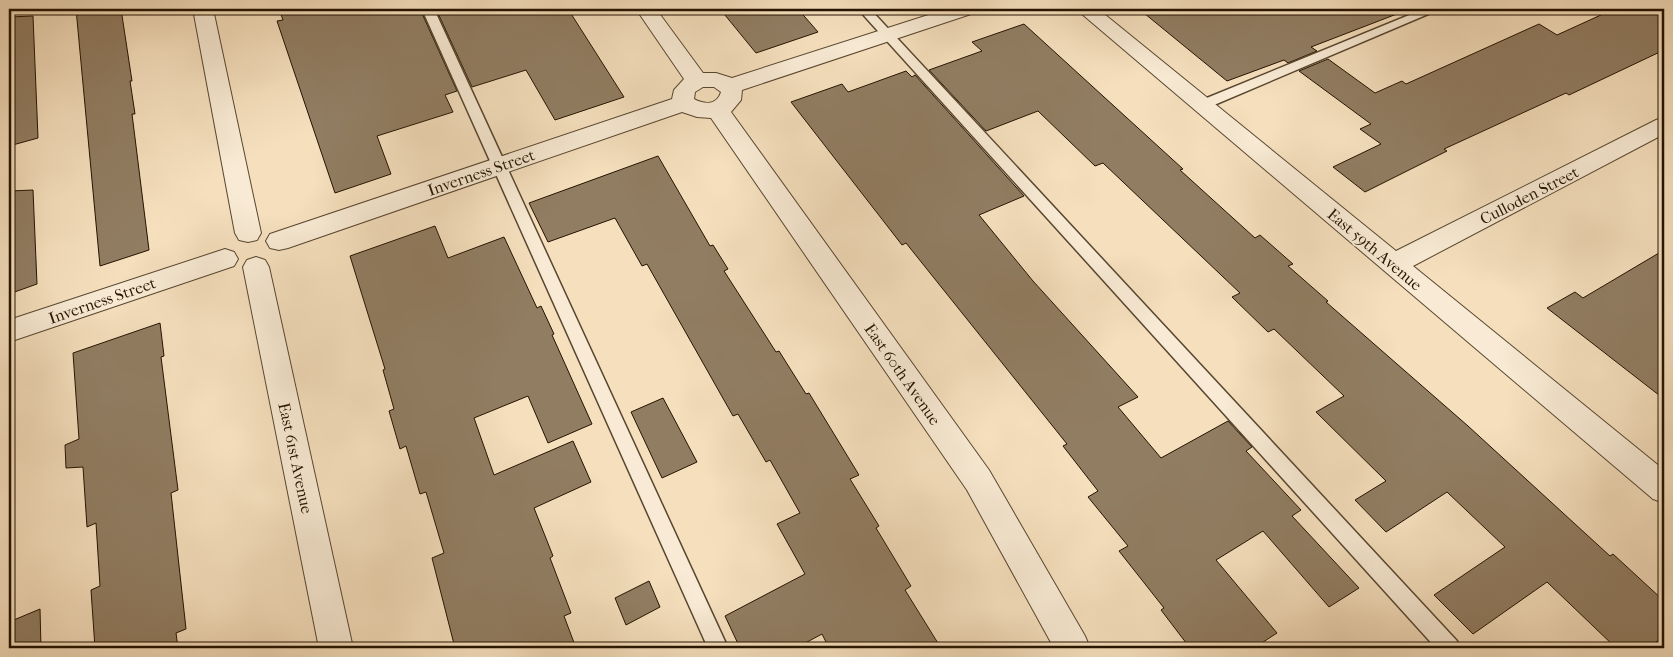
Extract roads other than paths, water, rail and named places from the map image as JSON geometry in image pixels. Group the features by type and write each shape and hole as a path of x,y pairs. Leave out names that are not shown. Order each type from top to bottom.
{"street":[{"path":"203,9 248,233"},
{"path":"646,9 696,81"},
{"path":"723,98 712,79 696,81 686,88 683,93 684,103 701,111 723,98 889,35 968,9"},
{"name":"East 59th Avenue","path":"1086,9 1664,489"},
{"name":"East 60th Avenue","path":"723,98 978,480 1073,648"},
{"name":"Inverness Street","path":"279,241 684,103"},
{"name":"Culloden Street","path":"1394,264 1664,126"},
{"path":"265,231 276,236 279,241 279,246 271,258 256,267 238,269 227,264 225,259 228,247 248,233 265,231"},
{"name":"Inverness Street","path":"9,331 225,259"},
{"name":"East 61st Avenue","path":"256,267 336,648"}],"lane":[{"path":"428,9 718,648"},
{"path":"864,9 1450,648"},
{"path":"1202,105 1434,9"}]}
